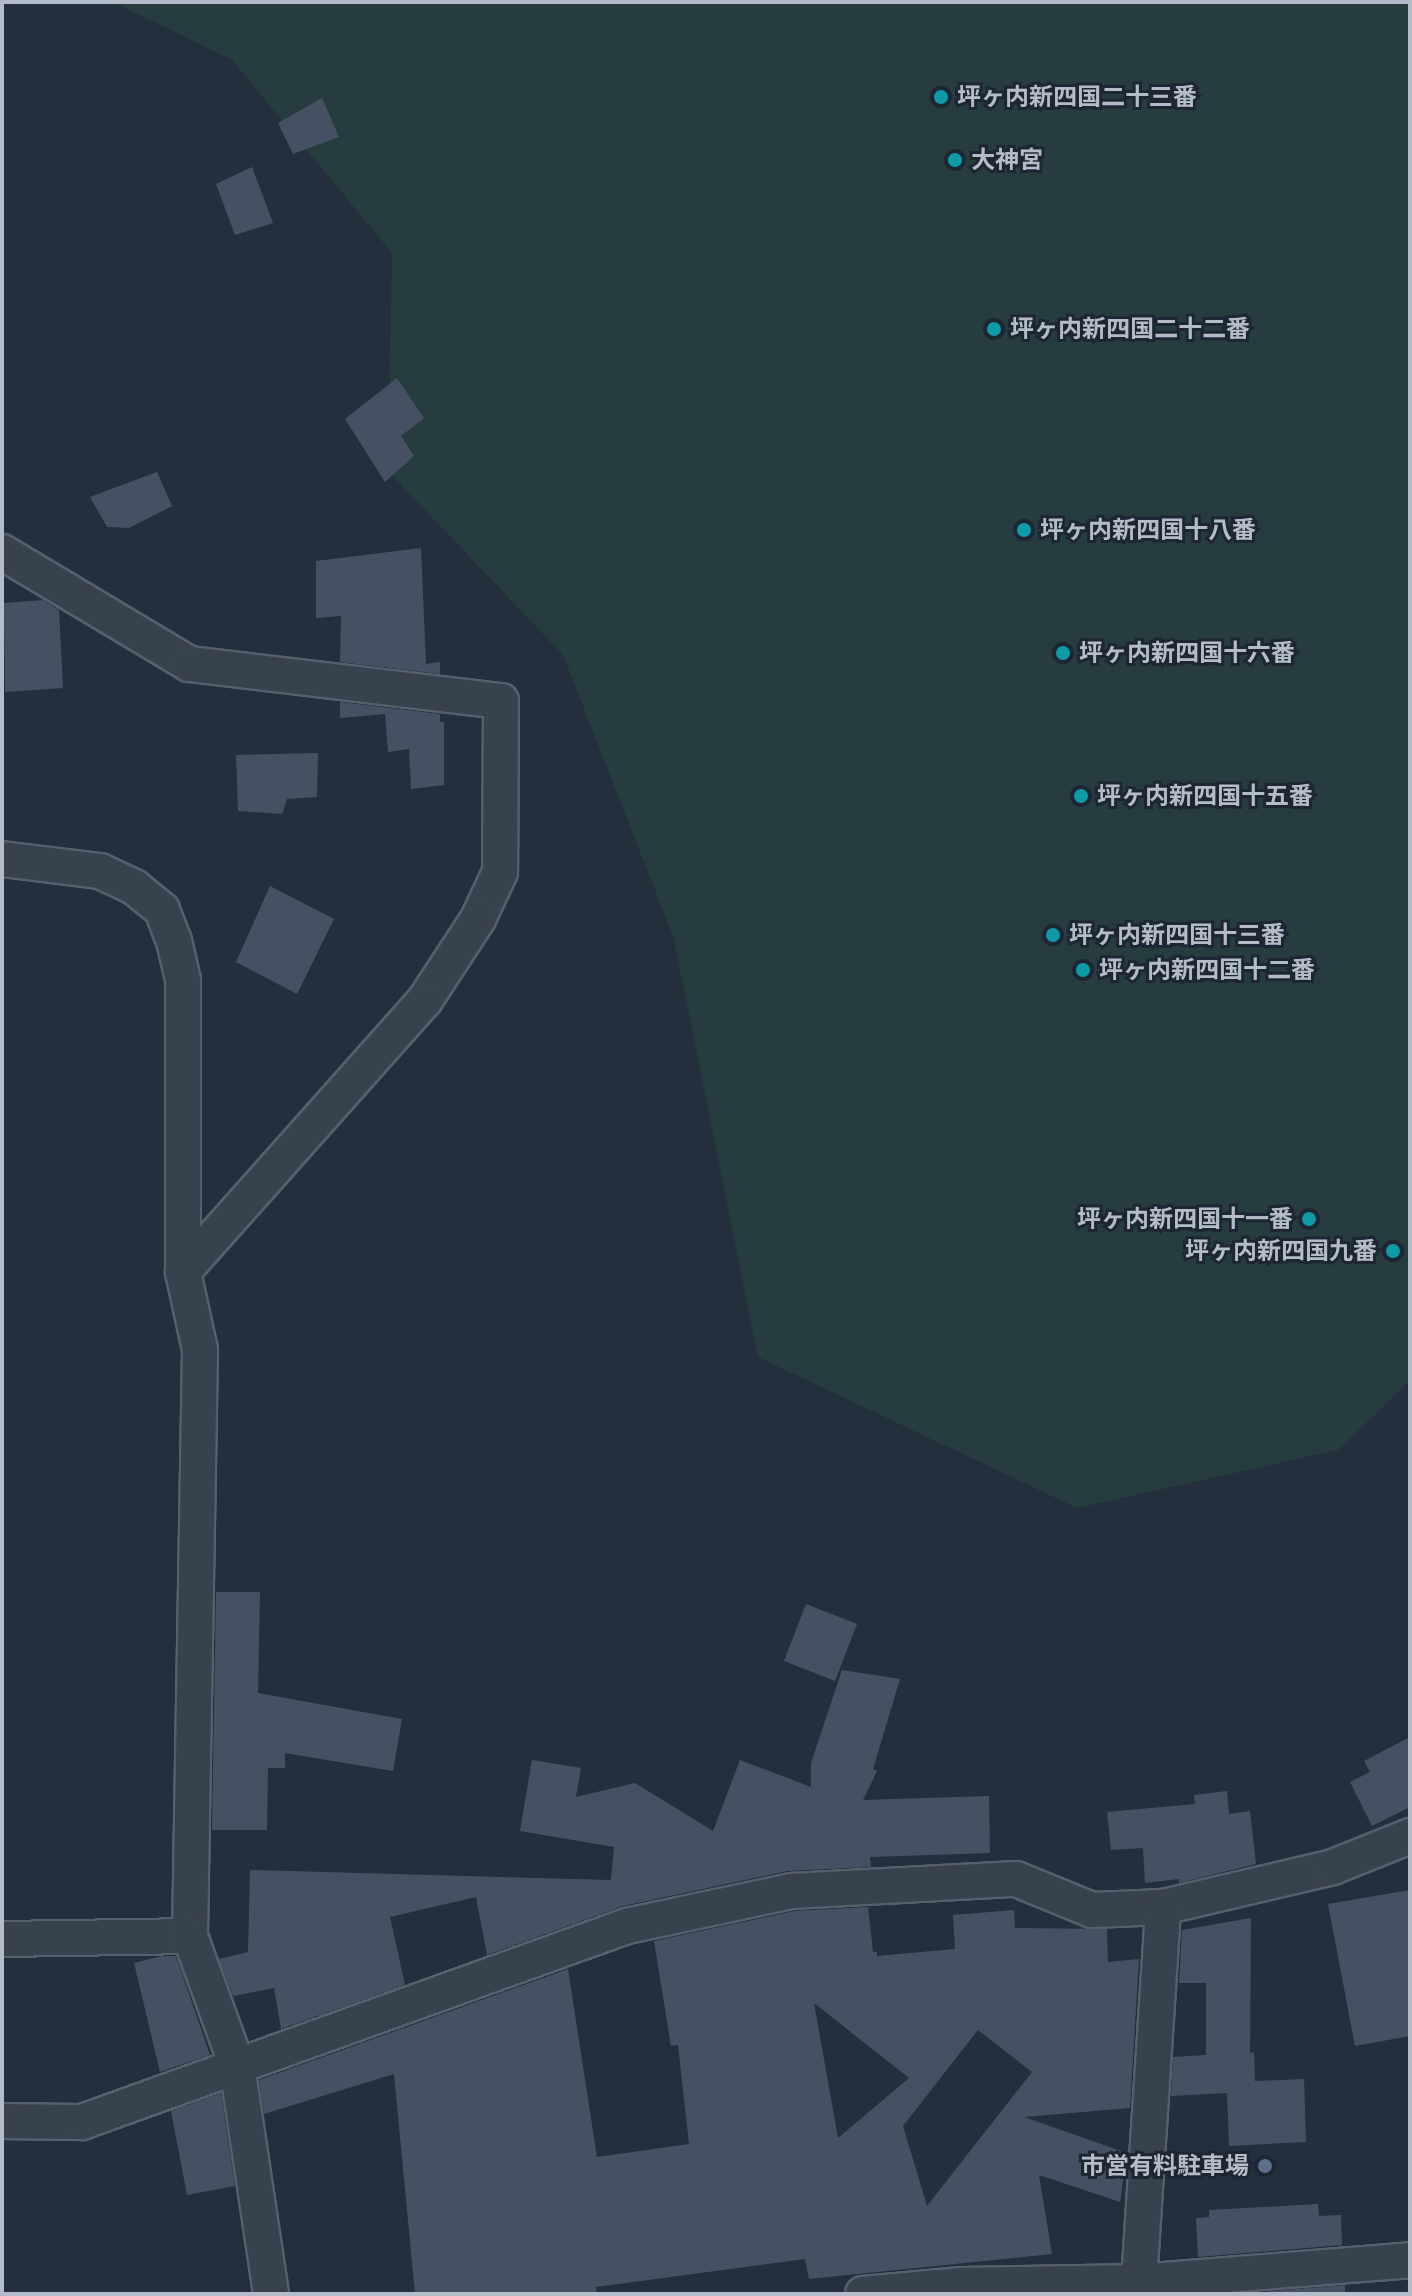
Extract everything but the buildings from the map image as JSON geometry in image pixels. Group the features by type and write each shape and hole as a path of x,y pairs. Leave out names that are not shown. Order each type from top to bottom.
{"street":[{"path":"2,552 189,664 501,701 500,872 478,919 425,1000 183,1272"},
{"path":"2,859 100,871 134,887 162,910 174,941 183,980 183,1272 200,1350 190,1936 237,2066 271,2294"},
{"path":"2,2121 82,2122 627,1926 792,1891 1016,1879 1092,1910 1163,1907 1333,1867 1410,1836"},
{"path":"1139,2282 1163,1907"},
{"path":"2,1939 190,1936"},
{"path":"863,2294 1139,2282 1410,2260"}],"green space":[{"path":"113,2 1410,2 1410,1381 1338,1450 1077,1508 758,1357 673,936 563,655 388,471 392,253 232,60"}],"place":[{"name":"坪ヶ内新四国二十三番","path":"941,97"},
{"name":"大神宮","path":"955,160"},
{"name":"坪ヶ内新四国二十二番","path":"994,329"},
{"name":"坪ヶ内新四国十八番","path":"1024,530"},
{"name":"坪ヶ内新四国十六番","path":"1063,653"},
{"name":"坪ヶ内新四国十五番","path":"1081,796"},
{"name":"坪ヶ内新四国十三番","path":"1053,935"},
{"name":"坪ヶ内新四国十二番","path":"1083,970"},
{"name":"坪ヶ内新四国十一番","path":"1309,1219"},
{"name":"坪ヶ内新四国九番","path":"1393,1251"},
{"name":"市営有料駐車場","path":"1265,2166"}]}
